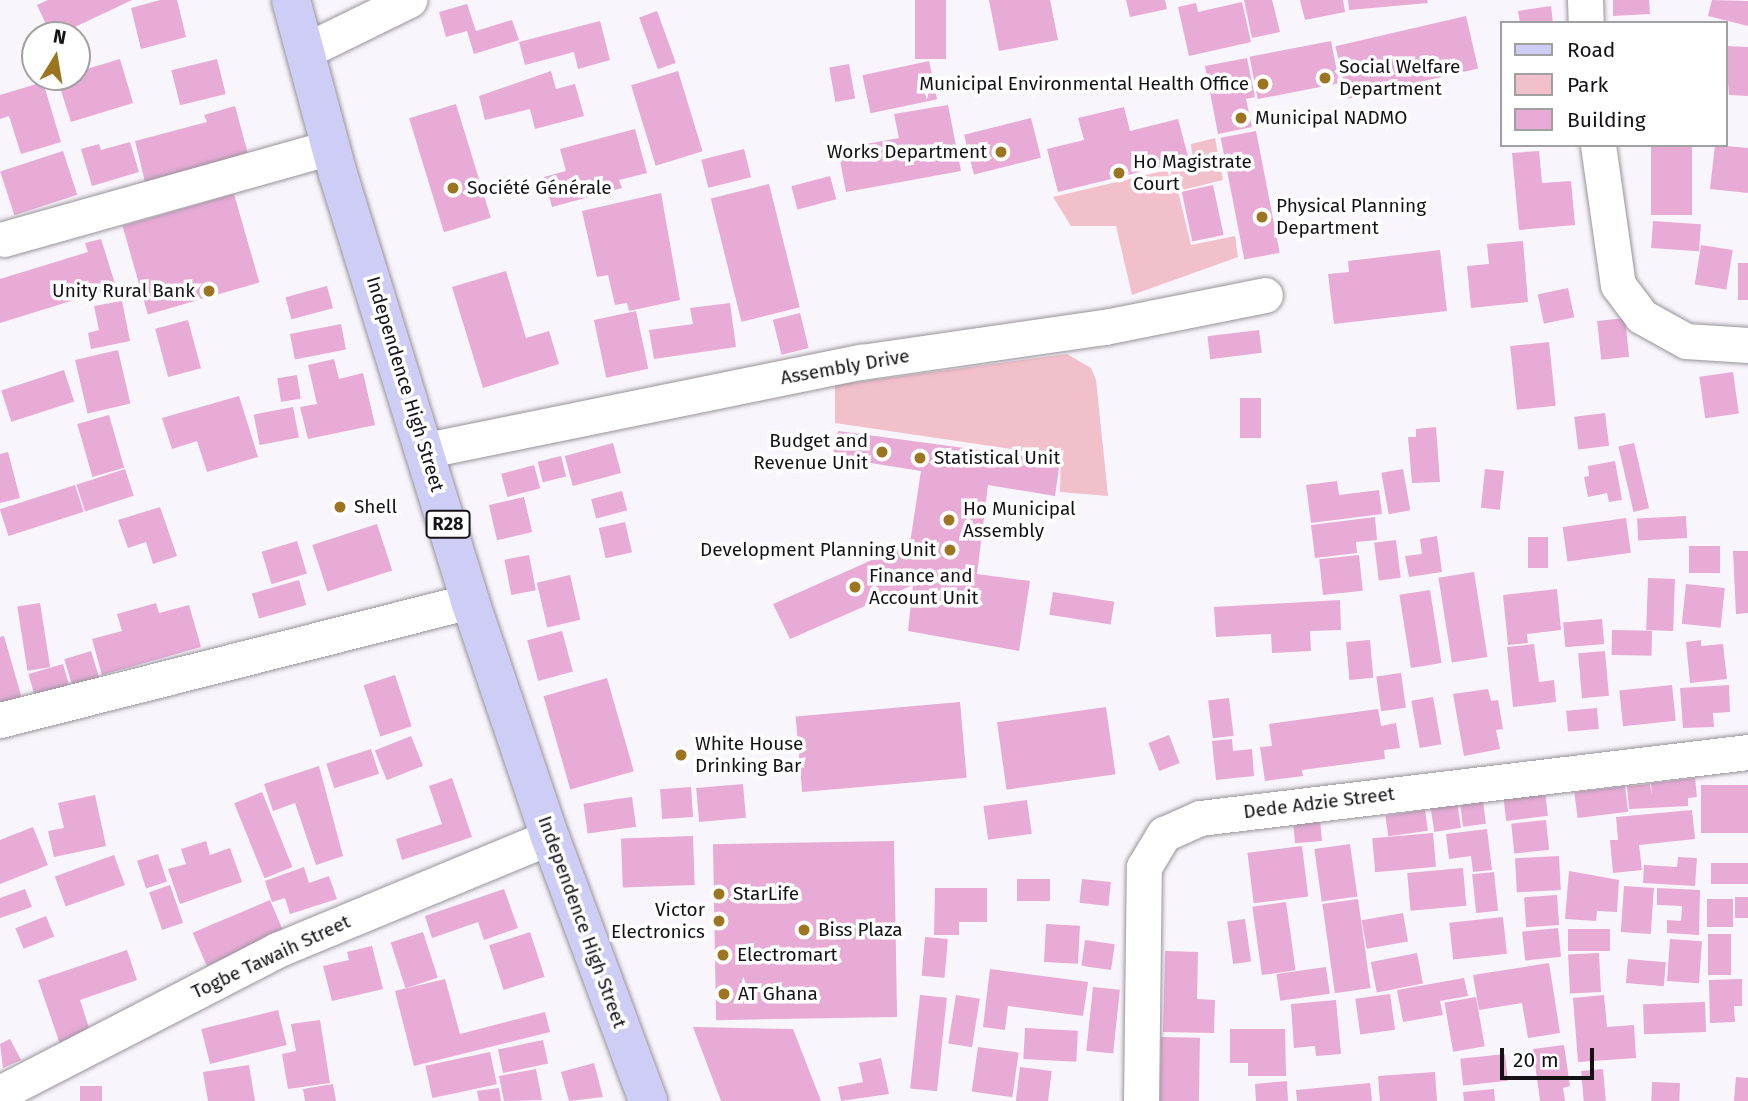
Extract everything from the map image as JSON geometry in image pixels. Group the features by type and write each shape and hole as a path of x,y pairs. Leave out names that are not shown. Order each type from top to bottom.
{"main road":[{"name":"Independence High Street","path":"291,0 307,50 331,147 427,450 470,601 550,837 648,1101"}],"street":[{"path":"307,50 409,0"},
{"path":"1585,0 1587,21"},
{"path":"4,239 331,147"},
{"path":"1598,147 1618,285 1642,316 1686,341 1748,345"},
{"name":"Assembly Drive","path":"427,450 861,362 1105,327 1265,295"},
{"path":"0,720 470,601"},
{"name":"Dede Adzie Street","path":"1141,1101 1144,867 1164,834 1200,818 1748,752"},
{"name":"Togbe Tawaih Street","path":"0,1093 276,950 550,837"}],"green space":[{"path":"1215,138 1223,180 1178,191 1191,245 1235,236 1238,257 1132,295 1116,226 1071,226 1053,197 1193,164 1191,144"},
{"path":"1067,354 1091,368 1096,380 1108,496 1060,492 1061,458 1052,455 835,423 835,385"}],"building":[{"path":"48,0 132,0 88,21 44,21 37,5"},
{"path":"160,0 177,0 186,37 141,49 131,8"},
{"path":"915,0 946,0 946,59 915,59"},
{"path":"989,0 1050,0 1058,40 999,51"},
{"path":"1126,0 1165,0 1167,9 1130,17"},
{"path":"1244,0 1272,0 1280,32 1252,38"},
{"path":"1300,0 1343,0 1345,12 1305,20"},
{"path":"1348,0 1427,0 1428,3 1349,10"},
{"path":"1613,0 1649,0 1650,14 1613,16"},
{"path":"1712,0 1748,1 1748,26 1708,16"},
{"path":"1242,2 1251,42 1189,56 1178,7 1196,3 1198,12"},
{"path":"467,4 476,31 512,20 519,40 474,54 467,31 446,37 439,12"},
{"path":"1551,6 1553,21 1520,21 1518,11"},
{"path":"657,11 676,63 658,69 639,17"},
{"path":"1466,16 1478,69 1348,99 1335,46"},
{"path":"600,21 610,60 578,69 574,52 525,65 519,42"},
{"path":"1331,41 1339,83 1258,99 1250,57"},
{"path":"1727,46 1748,47 1748,96 1729,95"},
{"path":"1247,58 1255,97 1246,99 1252,127 1218,134 1205,66"},
{"path":"120,59 133,103 71,122 61,91 91,91 91,68"},
{"path":"217,59 226,94 180,105 171,70"},
{"path":"929,61 937,99 871,113 862,75"},
{"path":"849,64 855,98 835,102 829,67"},
{"path":"551,71 556,89 575,84 584,116 535,129 530,109 485,120 479,96"},
{"path":"678,71 703,151 656,166 631,85"},
{"path":"21,89 21,91 46,91 61,142 21,154 9,116 0,119 0,95"},
{"path":"456,104 491,218 444,232 409,118"},
{"path":"948,105 961,171 846,192 838,149 899,138 894,114"},
{"path":"235,106 248,154 145,182 135,141 207,122 204,115"},
{"path":"1124,107 1130,131 1178,119 1189,160 1058,192 1047,149 1084,140 1078,118"},
{"path":"1031,118 1041,158 974,174 964,135"},
{"path":"635,129 647,173 619,180 622,188 552,207 544,177 566,171 560,149"},
{"path":"1256,131 1280,253 1244,260 1221,138"},
{"path":"130,142 139,172 92,186 81,149 99,144 101,150"},
{"path":"1651,147 1692,147 1692,215 1651,215"},
{"path":"1715,147 1748,148 1748,193 1710,189"},
{"path":"744,149 751,177 708,188 701,160"},
{"path":"63,151 77,195 14,215 0,171"},
{"path":"1539,151 1542,183 1571,181 1575,225 1519,230 1512,153"},
{"path":"830,176 836,199 798,210 791,186"},
{"path":"769,184 800,307 742,322 711,199"},
{"path":"1213,185 1224,235 1192,242 1182,192"},
{"path":"661,193 680,300 629,311 627,303 615,305 608,275 597,277 582,211"},
{"path":"234,194 259,282 148,314 122,226"},
{"path":"1653,221 1701,224 1699,251 1651,248"},
{"path":"101,239 116,287 0,323 0,279 88,252 85,243"},
{"path":"1523,241 1528,302 1471,308 1467,266 1489,264 1487,244"},
{"path":"1701,245 1733,250 1726,290 1695,285"},
{"path":"1440,250 1447,311 1334,324 1328,274 1349,272 1348,261"},
{"path":"1738,263 1748,263 1748,300 1738,300"},
{"path":"506,271 526,338 549,331 559,364 483,388 452,287"},
{"path":"327,286 333,308 291,319 285,297"},
{"path":"1568,288 1574,317 1544,324 1538,294"},
{"path":"122,301 130,341 91,349 88,333 99,330 94,306"},
{"path":"730,303 736,347 654,359 649,330 693,324 690,308"},
{"path":"636,311 648,369 606,378 594,320"},
{"path":"800,313 809,348 782,355 773,320"},
{"path":"1625,318 1629,357 1601,360 1597,321"},
{"path":"188,320 201,368 168,377 155,329"},
{"path":"341,324 346,350 295,359 290,334"},
{"path":"1259,330 1262,353 1210,359 1207,336"},
{"path":"1549,342 1556,406 1517,410 1510,346"},
{"path":"118,350 130,404 88,413 75,360"},
{"path":"334,359 339,379 363,373 375,425 308,439 300,407 317,404 308,365"},
{"path":"64,370 74,401 11,422 1,390"},
{"path":"1733,372 1739,414 1705,418 1699,377"},
{"path":"297,375 301,399 281,402 277,378"},
{"path":"239,396 258,457 207,472 197,441 172,449 162,418"},
{"path":"1240,398 1261,398 1261,438 1240,438"},
{"path":"293,407 299,437 260,445 254,415"},
{"path":"1605,413 1609,446 1578,450 1574,417"},
{"path":"109,415 124,468 92,477 77,424"},
{"path":"1436,427 1440,482 1412,483 1408,437 1416,437 1416,429"},
{"name":"Ho Municipal Assembly","path":"838,431 1060,461 1055,496 988,485 977,574 1030,581 1019,651 908,631 913,585 790,639 773,604 910,543 921,471 833,457"},
{"path":"613,443 621,473 573,486 565,456"},
{"path":"1634,443 1649,508 1633,512 1618,447"},
{"path":"8,452 20,498 0,503 0,454"},
{"path":"561,456 566,476 543,482 538,462"},
{"path":"1615,461 1622,500 1609,502 1607,493 1588,497 1584,477 1589,476 1588,466"},
{"path":"534,465 540,488 507,497 501,474"},
{"path":"125,469 134,496 85,511 76,485"},
{"path":"1403,469 1410,510 1389,514 1381,473"},
{"path":"1485,469 1504,471 1500,510 1481,508"},
{"path":"1337,481 1339,495 1379,490 1382,514 1311,523 1306,485"},
{"path":"75,485 84,512 9,536 0,509"},
{"path":"622,491 627,510 596,519 591,499"},
{"path":"524,497 532,532 497,540 489,505"},
{"path":"160,507 177,556 153,564 146,542 128,548 118,520"},
{"path":"1686,516 1687,538 1638,541 1637,519"},
{"path":"1375,517 1377,540 1356,542 1357,553 1315,558 1311,525"},
{"path":"1626,518 1631,553 1567,562 1563,527"},
{"path":"625,522 632,552 606,558 599,528"},
{"path":"377,524 392,571 327,592 312,545"},
{"path":"1437,536 1442,572 1409,577 1405,556 1422,554 1420,539"},
{"path":"1528,537 1548,537 1548,568 1528,568"},
{"path":"1396,540 1401,578 1379,580 1374,543"},
{"path":"297,541 307,574 272,584 262,552"},
{"path":"1689,546 1720,546 1720,573 1689,573"},
{"path":"1733,551 1748,551 1748,613 1736,614"},
{"path":"529,555 536,590 511,595 504,560"},
{"path":"1359,555 1363,591 1323,595 1319,559"},
{"path":"1474,572 1487,657 1452,663 1438,578"},
{"path":"570,575 580,620 547,627 537,583"},
{"path":"1648,578 1675,579 1673,631 1646,630"},
{"path":"299,580 306,605 259,618 252,594"},
{"path":"1686,584 1725,588 1721,628 1682,624"},
{"path":"1557,589 1561,630 1527,634 1528,643 1508,645 1503,595"},
{"path":"1430,590 1442,663 1411,668 1399,595"},
{"path":"1053,592 1114,602 1111,624 1049,615"},
{"path":"1340,600 1341,630 1310,631 1311,651 1272,653 1271,634 1216,637 1214,607"},
{"path":"40,603 50,667 27,671 17,607"},
{"path":"156,603 159,613 189,605 201,647 102,675 92,639 122,631 117,614"},
{"path":"1602,619 1604,644 1565,647 1563,622"},
{"path":"1612,630 1652,631 1652,656 1612,655"},
{"path":"562,631 573,672 538,681 527,640"},
{"path":"4,636 22,699 0,705 0,637"},
{"path":"1370,640 1373,678 1349,680 1346,642"},
{"path":"1701,640 1701,646 1723,644 1727,679 1690,683 1686,642"},
{"path":"1534,644 1539,682 1554,680 1556,702 1513,707 1507,647"},
{"path":"91,651 99,678 72,686 64,659"},
{"path":"1605,651 1609,696 1582,698 1578,653"},
{"path":"63,664 69,685 34,695 28,674"},
{"path":"1401,673 1406,708 1381,711 1376,676"},
{"path":"395,675 412,726 380,737 364,685"},
{"path":"607,678 634,771 570,789 544,696"},
{"path":"1672,685 1676,721 1623,726 1619,691"},
{"path":"1729,685 1730,712 1713,713 1714,727 1683,728 1680,688"},
{"path":"1488,689 1491,701 1498,700 1503,729 1496,730 1500,749 1464,756 1453,694"},
{"path":"1433,697 1441,744 1420,748 1411,701"},
{"path":"1229,698 1234,736 1213,738 1208,701"},
{"path":"960,702 967,778 802,792 796,716"},
{"path":"1106,707 1115,774 1007,790 997,722"},
{"path":"1597,708 1599,729 1568,732 1566,711"},
{"path":"1378,709 1381,726 1396,723 1400,748 1384,750 1385,759 1302,770 1303,776 1265,781 1260,747 1272,746 1269,724"},
{"path":"1169,735 1180,763 1159,771 1148,743"},
{"path":"411,736 423,766 387,780 375,751"},
{"path":"1232,739 1233,751 1252,749 1254,776 1216,780 1212,741"},
{"path":"371,749 379,774 334,788 326,764"},
{"path":"319,766 343,856 316,865 295,803 273,811 264,784"},
{"path":"452,778 472,837 402,860 396,839 442,824 429,786"},
{"path":"1695,778 1697,797 1688,798 1688,806 1629,809 1627,786 1650,784 1652,796 1651,783"},
{"path":"743,784 746,818 699,822 696,788"},
{"path":"1701,785 1748,785 1748,833 1701,833"},
{"path":"1625,786 1628,812 1578,818 1574,792"},
{"path":"691,787 693,817 662,819 660,789"},
{"path":"262,792 292,867 265,878 234,803"},
{"path":"1545,792 1548,816 1506,821 1503,797"},
{"path":"95,795 106,846 54,857 48,831 64,828 58,803"},
{"path":"632,797 636,827 588,834 583,804"},
{"path":"1027,800 1032,834 988,840 983,806"},
{"path":"1483,801 1486,824 1463,827 1460,804"},
{"path":"1457,802 1461,828 1434,832 1430,806"},
{"path":"1425,810 1428,831 1388,836 1385,816"},
{"path":"1692,810 1695,839 1639,845 1642,870 1613,873 1610,840 1618,840 1616,817"},
{"path":"1320,819 1322,841 1295,843 1293,821"},
{"path":"1546,820 1549,850 1514,853 1511,824"},
{"path":"33,827 48,865 0,884 0,840"},
{"path":"1487,829 1492,870 1473,872 1471,856 1449,859 1446,834"},
{"path":"1433,833 1436,867 1375,872 1372,838"},
{"path":"693,836 695,885 623,887 621,839"},
{"path":"206,841 210,855 230,848 242,882 180,904 168,869 186,864 181,849"},
{"name":"Biss Plaza","path":"894,841 897,1017 716,1020 713,844"},
{"path":"1350,844 1357,896 1322,901 1314,849"},
{"path":"1302,846 1308,897 1254,903 1247,853"},
{"path":"158,854 167,882 146,888 137,861"},
{"path":"114,855 125,885 66,907 55,877"},
{"path":"1559,856 1561,890 1517,892 1515,858"},
{"path":"1678,857 1697,858 1695,886 1643,883 1644,865 1677,867"},
{"path":"1711,863 1748,863 1748,884 1711,884"},
{"path":"304,867 309,883 329,876 337,899 290,914 285,898 272,902 265,881"},
{"path":"1463,868 1466,906 1411,911 1407,873"},
{"path":"1569,871 1619,880 1617,912 1597,911 1596,921 1565,919"},
{"path":"1494,872 1498,911 1476,913 1472,874"},
{"path":"1017,879 1050,879 1050,901 1017,901"},
{"path":"1082,879 1111,882 1108,906 1079,903"},
{"path":"170,885 183,923 162,930 149,892"},
{"path":"1624,886 1654,888 1651,934 1621,932"},
{"path":"935,888 987,888 987,922 959,922 959,935 934,935"},
{"path":"1657,888 1700,890 1699,935 1667,933 1667,920 1681,921 1682,906 1657,905"},
{"path":"25,889 32,907 0,918 0,898"},
{"path":"504,889 518,928 484,940 478,922 432,938 425,916"},
{"path":"1557,895 1559,925 1526,927 1524,897"},
{"path":"1735,897 1748,897 1748,918 1735,918"},
{"path":"1358,899 1371,988 1335,993 1322,904"},
{"path":"1707,899 1733,899 1733,927 1707,927"},
{"path":"270,900 284,933 207,966 193,933"},
{"path":"1286,902 1296,970 1262,975 1252,907"},
{"path":"1403,913 1408,942 1367,949 1362,920"},
{"path":"46,916 54,936 24,949 15,928"},
{"path":"1503,917 1507,954 1453,959 1449,923"},
{"path":"1245,919 1251,962 1233,964 1227,922"},
{"path":"1046,924 1080,926 1078,964 1044,962"},
{"path":"1558,928 1561,957 1525,961 1522,932"},
{"path":"1568,929 1610,929 1610,951 1568,951"},
{"path":"423,932 438,978 405,988 391,943"},
{"path":"530,932 545,977 504,990 489,945"},
{"path":"1708,934 1731,934 1731,975 1708,975"},
{"path":"925,937 948,939 945,978 922,976"},
{"path":"1670,939 1702,941 1699,983 1667,981"},
{"path":"1085,940 1115,944 1111,970 1081,966"},
{"path":"372,946 383,989 332,1001 323,966 349,960 347,952"},
{"path":"127,950 137,980 80,1000 91,1034 60,1044 38,980"},
{"path":"1165,951 1198,952 1197,999 1215,1000 1214,1033 1163,1032"},
{"path":"1417,953 1423,983 1377,992 1371,962"},
{"path":"1599,953 1601,992 1570,994 1568,955"},
{"path":"1628,959 1666,962 1664,986 1626,983"},
{"path":"1549,963 1560,1033 1528,1038 1522,1003 1479,1010 1473,975"},
{"path":"1326,967 1330,994 1280,1001 1276,974"},
{"path":"990,969 1088,982 1083,1016 1008,1006 1005,1030 983,1027"},
{"path":"1464,978 1468,996 1440,1001 1443,1015 1403,1022 1397,990"},
{"path":"445,979 460,1034 545,1012 550,1032 414,1066 395,991"},
{"path":"1742,979 1742,1006 1734,1006 1735,1022 1710,1023 1709,980"},
{"path":"1093,987 1120,990 1113,1053 1086,1051"},
{"path":"1390,994 1395,1030 1360,1035 1355,999"},
{"path":"920,995 947,998 937,1091 910,1088"},
{"path":"956,995 980,999 972,1047 948,1043"},
{"path":"1604,995 1607,1027 1634,1025 1636,1058 1578,1062 1573,998"},
{"path":"1476,997 1485,1046 1453,1052 1444,1003"},
{"path":"1336,1000 1341,1054 1316,1056 1315,1046 1294,1048 1291,1004"},
{"path":"1705,1002 1706,1032 1644,1034 1643,1004"},
{"path":"278,1010 287,1045 210,1064 201,1029"},
{"path":"320,1020 330,1083 288,1089 282,1054 296,1051 291,1024"},
{"path":"693,1027 793,1029 821,1101 721,1101"},
{"path":"1025,1028 1078,1031 1076,1062 1023,1059"},
{"path":"1230,1029 1285,1029 1286,1076 1248,1076 1248,1063 1230,1063"},
{"path":"1161,1037 1200,1038 1199,1101 1160,1101"},
{"path":"10,1039 21,1060 3,1068 0,1044"},
{"path":"543,1040 548,1063 503,1073 498,1050"},
{"path":"1564,1045 1570,1086 1563,1088 1565,1101 1540,1101 1533,1049"},
{"path":"978,1047 1019,1053 1012,1097 972,1092"},
{"path":"490,1052 497,1084 432,1098 425,1066"},
{"path":"1505,1054 1508,1081 1463,1086 1460,1059"},
{"path":"881,1058 889,1094 841,1101 838,1087 863,1082 859,1063"},
{"path":"594,1063 603,1097 569,1101 561,1072"},
{"path":"249,1065 255,1101 208,1101 203,1072"},
{"path":"1020,1067 1052,1071 1048,1101 1016,1101"},
{"path":"536,1069 542,1100 504,1101 499,1076"},
{"path":"1603,1069 1606,1101 1584,1101 1581,1071"},
{"path":"1435,1072 1437,1101 1380,1101 1378,1076"},
{"path":"1736,1077 1748,1078 1748,1101 1734,1101"},
{"path":"1287,1081 1288,1101 1256,1101 1255,1084"},
{"path":"1652,1082 1680,1083 1679,1101 1651,1101"},
{"path":"1370,1083 1372,1101 1297,1101 1296,1090"},
{"path":"333,1084 336,1101 305,1101 303,1089"},
{"path":"80,1086 102,1086 102,1101 80,1101"},
{"path":"499,1088 501,1101 479,1101 477,1091"},
{"path":"1494,1089 1495,1101 1464,1101 1463,1092"}],"place":[{"name":"Social Welfare Department","path":"1325,78"},
{"name":"Municipal Environmental Health Office","path":"1263,84"},
{"name":"Municipal NADMO","path":"1241,118"},
{"name":"Works Department","path":"1001,152"},
{"name":"Ho Magistrate Court","path":"1119,173"},
{"name":"Société Générale","path":"453,188"},
{"name":"Physical Planning Department","path":"1262,217"},
{"name":"Unity Rural Bank","path":"209,291"},
{"name":"Budget and Revenue Unit","path":"882,452"},
{"name":"Statistical Unit","path":"920,458"},
{"name":"Shell","path":"340,507"},
{"name":"Ho Municipal Assembly","path":"949,520"},
{"name":"Development Planning Unit","path":"950,550"},
{"name":"Finance and Account Unit","path":"855,587"},
{"name":"White House Drinking Bar","path":"681,755"},
{"name":"StarLife","path":"719,894"},
{"name":"Victor Electronics","path":"719,921"},
{"name":"Biss Plaza","path":"804,930"},
{"name":"Electromart","path":"723,955"},
{"name":"AT Ghana","path":"724,994"}]}
